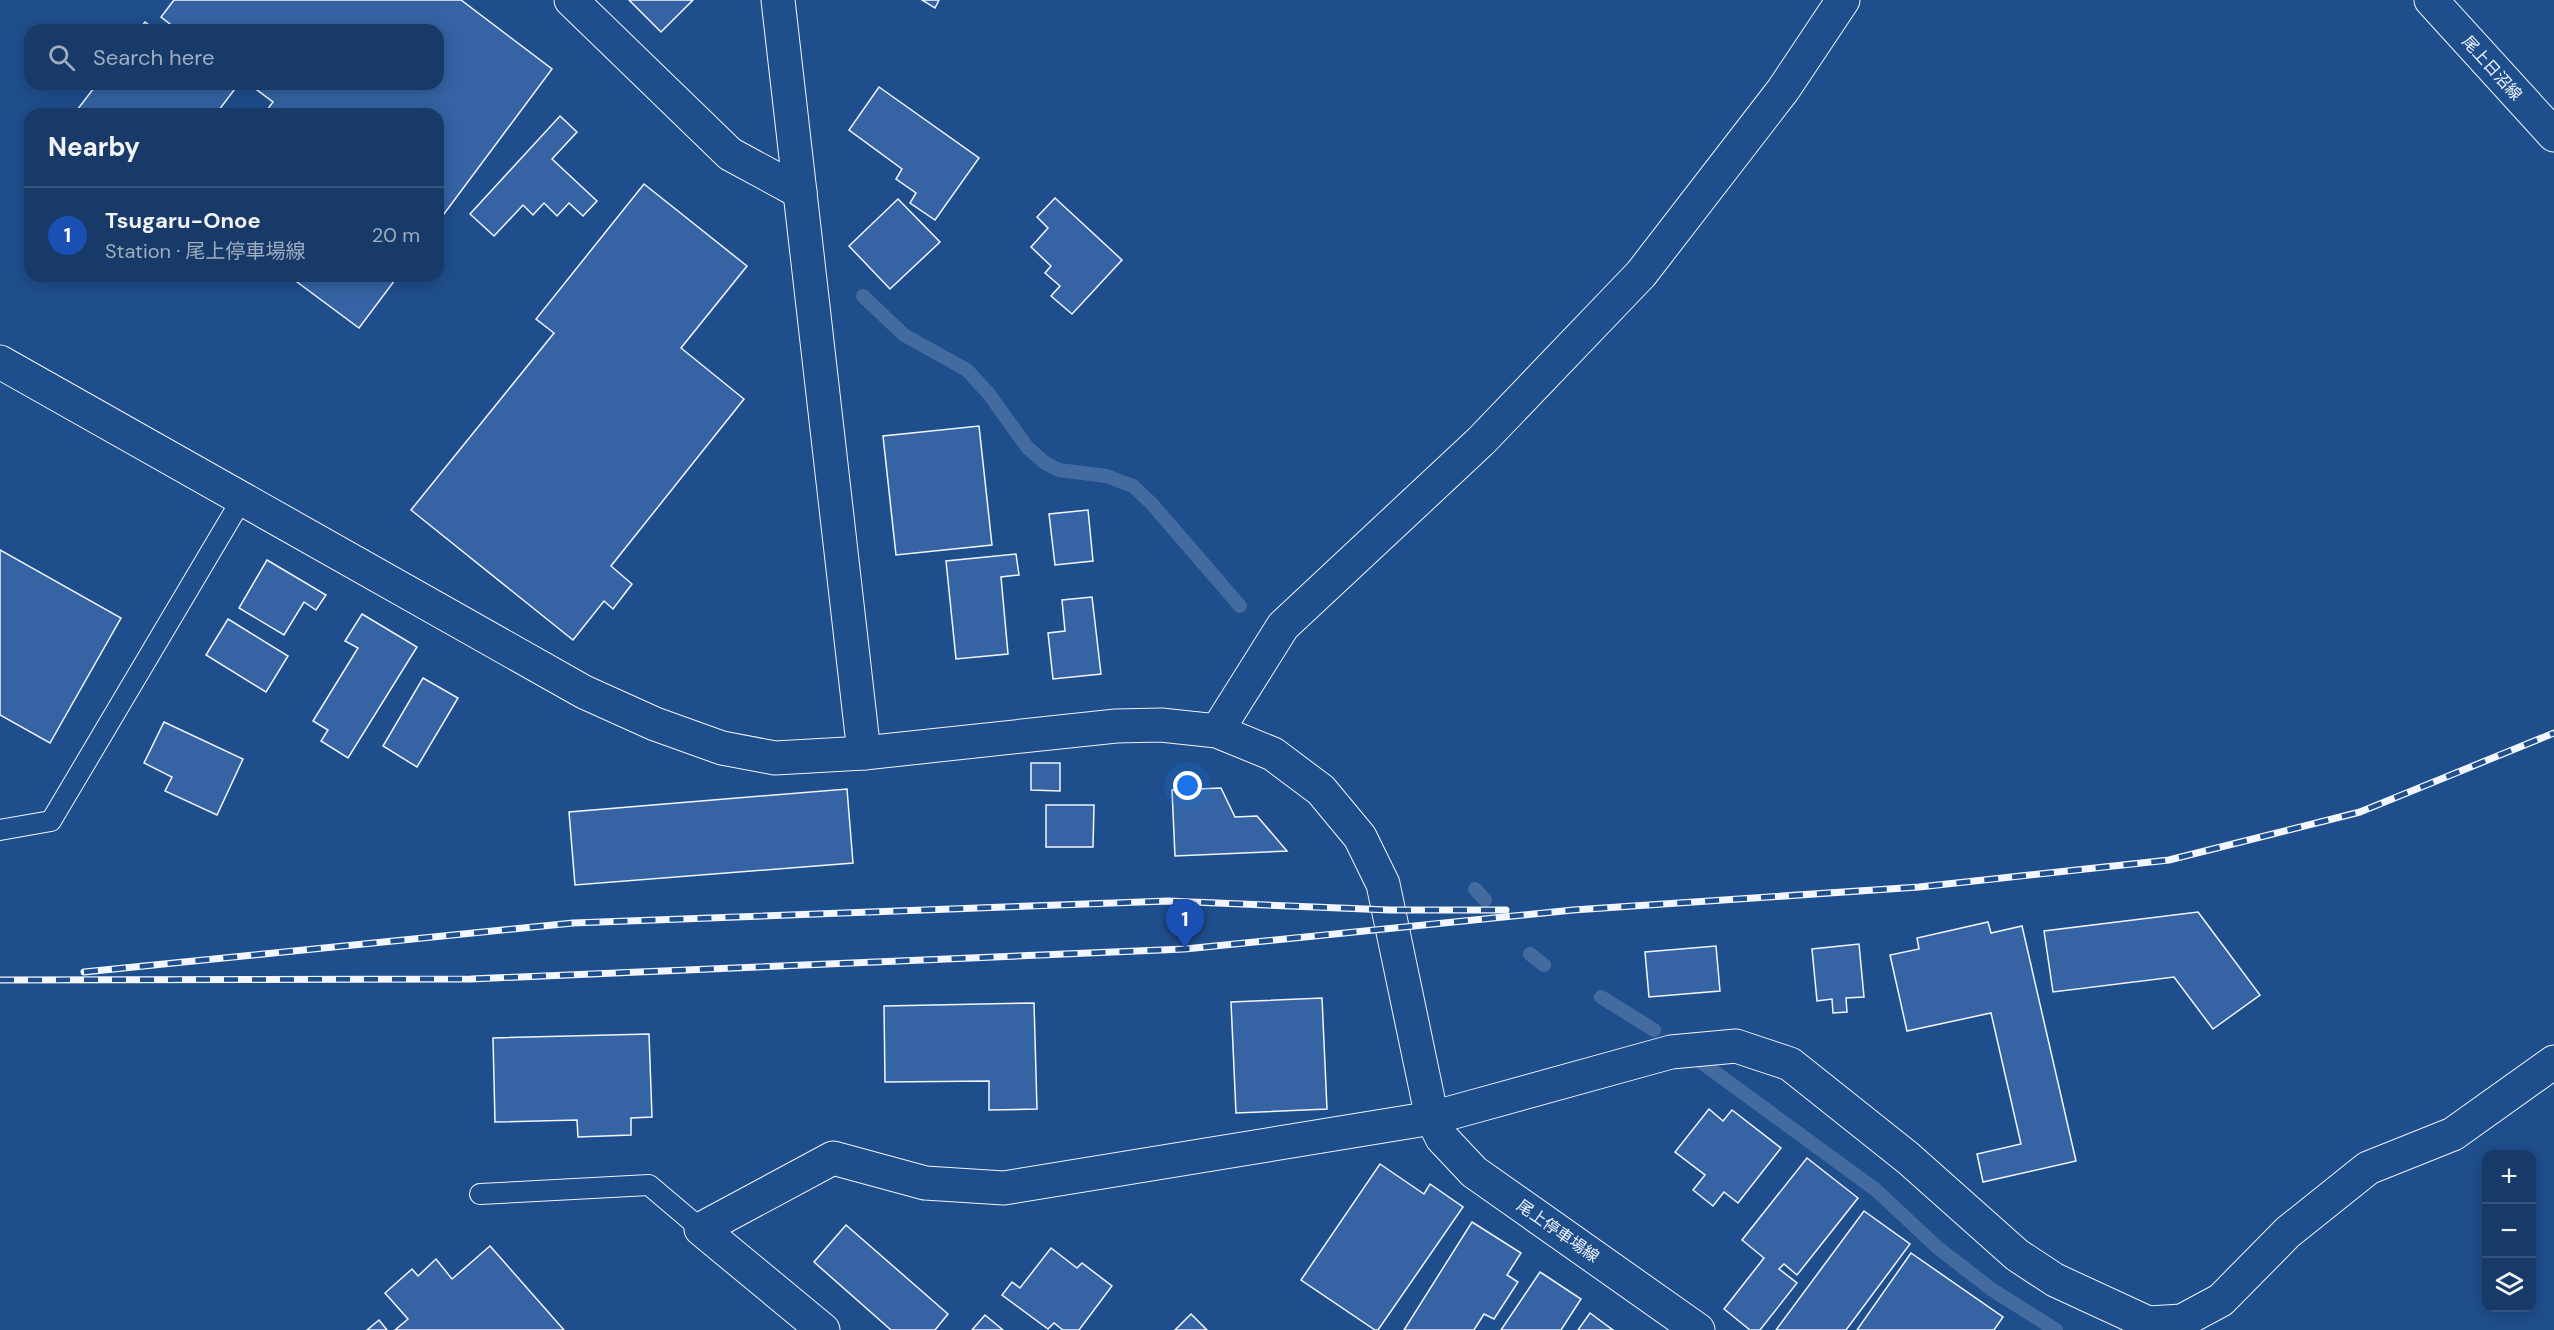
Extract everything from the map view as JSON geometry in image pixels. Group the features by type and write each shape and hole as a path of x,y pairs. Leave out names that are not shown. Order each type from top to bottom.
{"street":[{"path":"571,0 730,154 800,192"},
{"path":"778,0 864,753"},
{"path":"1217,731 1283,626 1481,441 1641,274 1783,90 1843,0"},
{"name":"尾上日沼線","path":"2432,0 2554,135"},
{"name":"尾上停車場線","path":"0,362 584,692 655,724 722,748 775,758 864,753 1116,726 1161,725 1217,731 1274,754 1321,790 1360,837 1383,884 1432,1118 1442,1138 1474,1172 1698,1330"},
{"path":"823,1330 701,1229 833,1158 925,1183 1004,1188 1432,1118 1671,1052 1736,1046 1790,1064 1908,1158 2017,1256 2055,1280 2148,1323 2182,1321 2221,1300 2288,1233 2368,1168 2453,1134 2554,1062"}],"lane":[{"path":"0,830 51,821 242,499"},
{"path":"480,1194 649,1185 701,1229"}],"building":[{"path":"174,0 461,0 552,69 444,214 444,108 268,108 273,102 257,90 444,90 444,24 170,24 161,17"},
{"path":"629,0 693,0 661,32"},
{"path":"922,0 939,0 935,8"},
{"path":"879,87 979,158 935,220 910,203 916,193 896,179 902,169 849,130"},
{"path":"92,90 234,90 220,108 79,108"},
{"path":"560,116 577,132 552,159 597,201 583,216 569,203 557,216 544,203 533,215 523,205 494,236 470,214"},
{"path":"644,184 747,266 681,348 744,399 611,566 632,584 613,609 604,601 573,640 411,510 554,333 536,319"},
{"path":"1055,198 1122,260 1072,314 1051,296 1060,286 1045,273 1051,266 1031,247 1048,228 1037,217"},
{"path":"898,199 940,242 890,289 849,246"},
{"path":"297,282 394,282 359,328"},
{"path":"979,426 992,545 896,555 883,436"},
{"path":"1088,510 1093,561 1055,565 1049,514"},
{"path":"0,550 121,618 50,743 0,715"},
{"path":"1016,554 1019,575 1001,577 1008,654 956,659 946,561"},
{"path":"267,560 326,595 316,610 304,602 284,635 239,608"},
{"path":"1092,597 1101,674 1053,679 1048,633 1065,631 1062,600"},
{"path":"362,614 417,647 348,758 321,741 328,730 313,721 358,648 345,641"},
{"path":"228,619 288,656 266,692 206,655"},
{"path":"423,678 458,698 417,767 383,746"},
{"path":"164,722 243,759 217,815 165,791 172,777 144,763"},
{"path":"1031,763 1060,763 1060,791 1031,790"},
{"path":"1221,788 1235,817 1257,816 1287,851 1175,856 1172,790"},
{"path":"847,789 853,863 575,885 569,812"},
{"path":"1046,805 1094,805 1093,847 1046,847"},
{"path":"2198,912 2260,995 2213,1029 2174,977 2053,992 2044,931"},
{"path":"1988,922 1991,933 2022,926 2076,1161 1983,1182 1977,1154 2021,1144 1991,1013 1907,1031 1890,955 1919,949 1917,938"},
{"path":"1859,944 1864,997 1846,998 1847,1012 1833,1013 1832,999 1817,1001 1812,949"},
{"path":"1716,946 1720,991 1649,997 1645,952"},
{"path":"1322,998 1327,1109 1236,1113 1231,1002"},
{"path":"1034,1003 1037,1109 989,1110 989,1081 885,1082 884,1006"},
{"path":"649,1034 652,1117 631,1118 631,1135 578,1137 577,1120 495,1122 493,1038"},
{"path":"1709,1109 1723,1121 1732,1110 1781,1148 1738,1203 1724,1192 1713,1206 1693,1190 1705,1175 1675,1152"},
{"path":"1807,1158 1858,1198 1797,1275 1784,1264 1779,1269 1797,1283 1760,1330 1750,1330 1724,1309 1764,1258 1742,1240"},
{"path":"1380,1164 1424,1194 1430,1184 1463,1207 1378,1330 1375,1330 1301,1280"},
{"path":"1864,1211 1910,1244 1846,1330 1776,1330"},
{"path":"1472,1222 1521,1253 1507,1275 1518,1282 1494,1319 1484,1314 1474,1330 1404,1330"},
{"path":"846,1225 948,1314 935,1330 891,1330 814,1262"},
{"path":"490,1246 564,1330 395,1330 408,1319 385,1293 412,1269 418,1276 436,1259 452,1279"},
{"path":"1051,1248 1077,1268 1082,1263 1112,1286 1079,1330 1063,1330 1054,1323 1048,1329 1002,1295 1012,1282 1020,1288"},
{"path":"1911,1253 2003,1317 1994,1330 1857,1330"},
{"path":"1540,1272 1581,1299 1561,1330 1501,1330"},
{"path":"1590,1313 1613,1330 1578,1330"},
{"path":"1191,1314 1207,1330 1175,1330"},
{"path":"985,1315 1003,1330 972,1330"},
{"path":"379,1320 387,1330 367,1330"}],"waterway":[{"path":"863,296 904,335 967,370 989,394 1027,447 1045,463 1059,470 1106,476 1133,486 1152,504 1240,606"},
{"path":"1475,889 1485,900"},
{"path":"1530,954 1544,965"},
{"path":"1601,997 1654,1030"},
{"path":"1701,1062 1876,1190 1937,1247 1991,1289 2056,1330"}],"railway":[{"path":"0,980 471,979 1185,949 1573,910 1919,887 2169,860 2360,812 2554,733"},
{"path":"84,972 573,923 1168,901 1390,910 1506,910"}],"place":[{"name":"Tsugaru-Onoe","path":"1185,949"}]}
